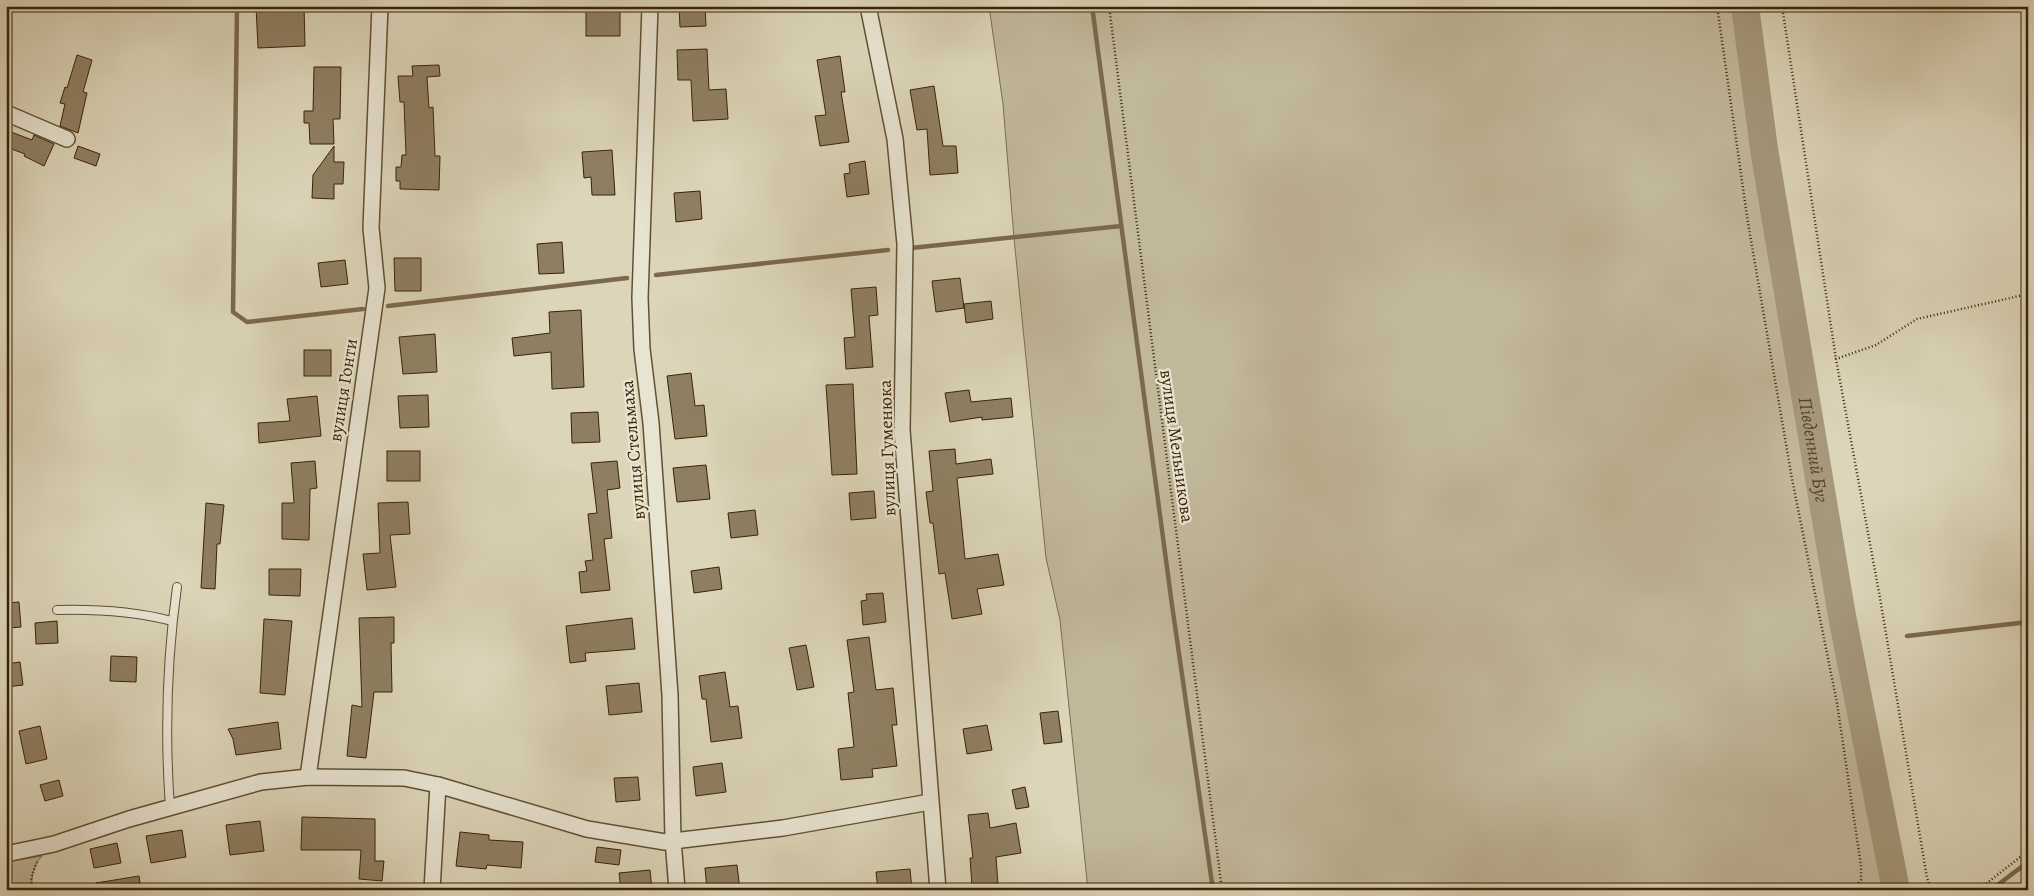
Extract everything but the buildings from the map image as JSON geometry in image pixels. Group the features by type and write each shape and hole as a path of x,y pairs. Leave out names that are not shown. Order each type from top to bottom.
{"street":[{"name":"вулиця Гонти","path":"308,776 377,288 372,220 380,6"},
{"name":"вулиця Стельмаха","path":"650,6 640,298 642,349 651,424 670,695 673,840 677,890"},
{"name":"вулиця Гуменюка","path":"868,6 894,139 905,244 902,430 938,890"},
{"path":"6,113 67,139"},
{"path":"6,854 54,844 261,782 308,776 404,778 438,785 587,829 665,842 783,828 930,802"},
{"path":"432,890 438,785"}],"lane":[{"path":"170,808 166,749 172,621 177,587"},
{"path":"56,610 97,609 129,612 172,621"}],"path":[{"name":"вулиця Мельникова","path":"1108,6 1222,890"},
{"path":"1717,6 1748,223 1788,459 1838,713 1861,866 1861,880 1854,890"},
{"path":"1782,6 1836,360 1880,598 1927,878 1931,890"},
{"path":"1836,360 1876,345 1917,319 2028,294"},
{"path":"32,890 32,878 38,861 54,844"},
{"path":"1978,890 2028,851"}],"shaded area":[{"path":"989,6 1745,6 1764,149 1842,616 1896,890 1088,890 1060,620 1046,558 1014,238 1003,104"},
{"path":"42,856 36,863 33,872 32,890 6,890 6,862"}],"waterway":[{"path":"237,6 233,312 247,322 363,309"},
{"path":"1092,6 1172,605 1213,890"},
{"name":"Південний Буг","path":"1745,6 1764,149 1842,616 1896,890"},
{"path":"911,248 1121,226"},
{"path":"656,275 888,250"},
{"path":"388,306 627,278"},
{"path":"1907,636 2028,622"},
{"path":"1991,890 2028,862"},
{"path":"1872,890 1893,880"}]}
